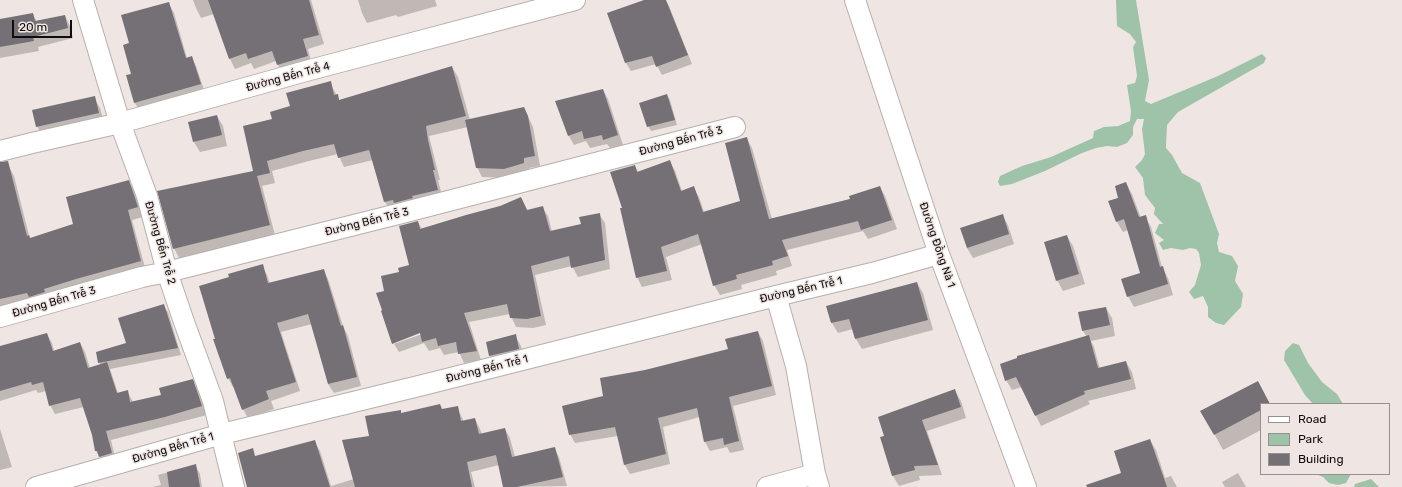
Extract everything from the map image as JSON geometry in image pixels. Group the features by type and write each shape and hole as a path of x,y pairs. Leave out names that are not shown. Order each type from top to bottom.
{"street":[{"name":"Đường Bến Trễ 2","path":"83,0 120,123 147,196 167,272 213,401 234,487"},
{"name":"Đường Bến Trễ 4","path":"0,151 32,142 120,123 314,69 575,0"},
{"name":"Đường Đồng Nà 1","path":"855,0 939,254 1026,487"},
{"name":"Đường Bến Trễ 3","path":"0,318 142,277 398,214 735,127"},
{"name":"Đường Bến Trễ 1","path":"36,487 222,434 872,273 939,254"},
{"path":"767,487 817,480 796,366 776,296"}],"green space":[{"path":"1116,0 1136,0 1149,80 1145,101 1151,104 1218,76 1262,54 1266,58 1264,63 1178,112 1167,125 1166,148 1172,155 1182,173 1200,183 1219,234 1217,243 1219,252 1232,256 1238,266 1235,281 1243,294 1241,307 1224,325 1216,323 1208,317 1208,307 1203,296 1194,299 1189,292 1195,285 1201,265 1199,253 1196,249 1190,248 1183,250 1171,248 1163,250 1159,243 1164,240 1155,233 1159,224 1163,224 1154,214 1155,208 1145,195 1143,178 1135,167 1142,160 1145,154 1142,129 1144,119 1137,119 1133,127 1133,135 1127,143 1117,147 1107,146 1096,148 1012,184 1000,186 998,182 1000,176 1022,166 1051,157 1093,138 1094,131 1104,127 1118,126 1130,121 1131,111 1127,85 1135,83 1137,76 1133,47 1136,42 1130,34 1117,26"},
{"path":"1293,343 1299,345 1308,363 1322,382 1337,394 1342,403 1312,403 1305,395 1284,360 1285,351"},
{"path":"1318,475 1350,475 1346,483 1338,485 1329,483 1323,477"},
{"path":"1371,479 1379,487 1354,487 1355,484"}],"building":[{"path":"208,0 309,0 319,35 303,39 308,56 277,65 272,51 248,59 246,53 229,59"},
{"path":"644,0 666,0 688,55 656,67 652,56 625,63 607,13"},
{"path":"169,2 186,58 192,56 201,84 134,103 126,75 131,74 123,45 129,43 121,15"},
{"path":"33,13 35,21 65,15 68,28 33,37 34,41 0,47 0,19"},
{"path":"452,66 466,116 426,126 435,170 433,170 438,190 412,196 413,198 394,203 393,200 384,202 369,150 338,158 334,144 267,161 270,173 257,176 270,225 173,249 157,191 253,171 243,126 272,119 270,112 290,106 286,93 331,81 334,95 338,94 339,100"},
{"path":"603,89 618,135 603,140 602,135 584,139 582,131 568,136 555,101"},
{"path":"667,94 675,120 647,127 639,103"},
{"path":"95,96 99,113 36,127 32,110"},
{"path":"524,107 528,116 535,156 524,158 524,163 504,169 476,168 465,120"},
{"path":"217,115 222,135 193,142 188,122"},
{"path":"747,137 769,219 850,199 849,196 880,186 892,220 861,230 858,221 782,240 788,256 772,261 773,265 736,275 737,279 713,286 698,234 661,247 667,271 636,278 620,208 622,208 610,172 635,165 637,172 670,160 681,191 694,186 703,212 740,201 725,143"},
{"path":"8,161 27,236 29,235 30,238 73,224 66,197 129,180 138,207 128,210 141,261 44,289 45,292 29,297 27,293 0,299 0,162"},
{"path":"1126,182 1139,217 1146,215 1160,267 1163,266 1168,284 1127,297 1121,279 1140,273 1124,219 1116,222 1108,201 1118,198 1115,186"},
{"path":"521,197 527,210 543,206 550,231 581,224 579,217 600,213 605,260 571,268 569,256 531,266 541,316 527,319 510,318 507,304 464,313 477,351 458,354 456,342 438,346 436,338 422,342 420,333 392,344 376,293 384,291 381,276 399,272 398,268 409,265 399,226 418,221 420,229 500,206"},
{"path":"1003,214 1009,234 967,248 960,228"},
{"path":"1067,235 1079,274 1056,281 1044,242"},
{"path":"263,264 268,283 324,269 341,326 343,325 357,377 328,384 308,314 277,323 296,382 266,391 269,399 242,410 230,378 227,379 213,339 215,339 199,286 229,277 228,274"},
{"path":"917,282 928,320 855,339 849,319 831,323 826,306"},
{"path":"164,304 178,348 98,363 96,352 126,343 118,318"},
{"path":"1106,307 1110,325 1082,331 1078,312"},
{"path":"758,331 772,386 729,397 739,441 724,445 723,438 704,442 697,408 658,418 666,454 624,465 615,427 569,435 562,406 603,396 600,378 645,370 728,349 725,339"},
{"path":"47,333 53,351 80,342 88,368 107,362 117,393 128,390 130,402 161,395 159,388 193,379 202,406 165,417 106,431 112,453 99,457 97,451 95,451 92,435 80,398 49,406 43,382 32,385 31,382 0,391 0,346"},
{"path":"516,334 519,349 489,356 486,342"},
{"path":"1089,335 1098,368 1126,361 1131,379 1084,391 1085,394 1035,416 1016,377 1005,381 1000,364 1017,358 1017,356"},
{"path":"1258,381 1269,403 1260,403 1260,411 1214,435 1200,411"},
{"path":"955,389 961,407 922,420 938,465 914,466 915,470 892,476 880,437 884,436 878,417"},
{"path":"440,404 442,409 458,406 461,421 475,418 479,434 505,428 512,457 555,447 563,477 517,487 503,487 496,455 467,462 472,487 355,487 342,440 369,436 365,416 401,410 401,413"},
{"path":"1150,439 1167,487 1087,487 1086,485 1121,473 1114,451"},
{"path":"315,440 330,487 247,487 238,453 253,448 255,456"},
{"path":"196,464 200,487 169,487 167,472"}]}
